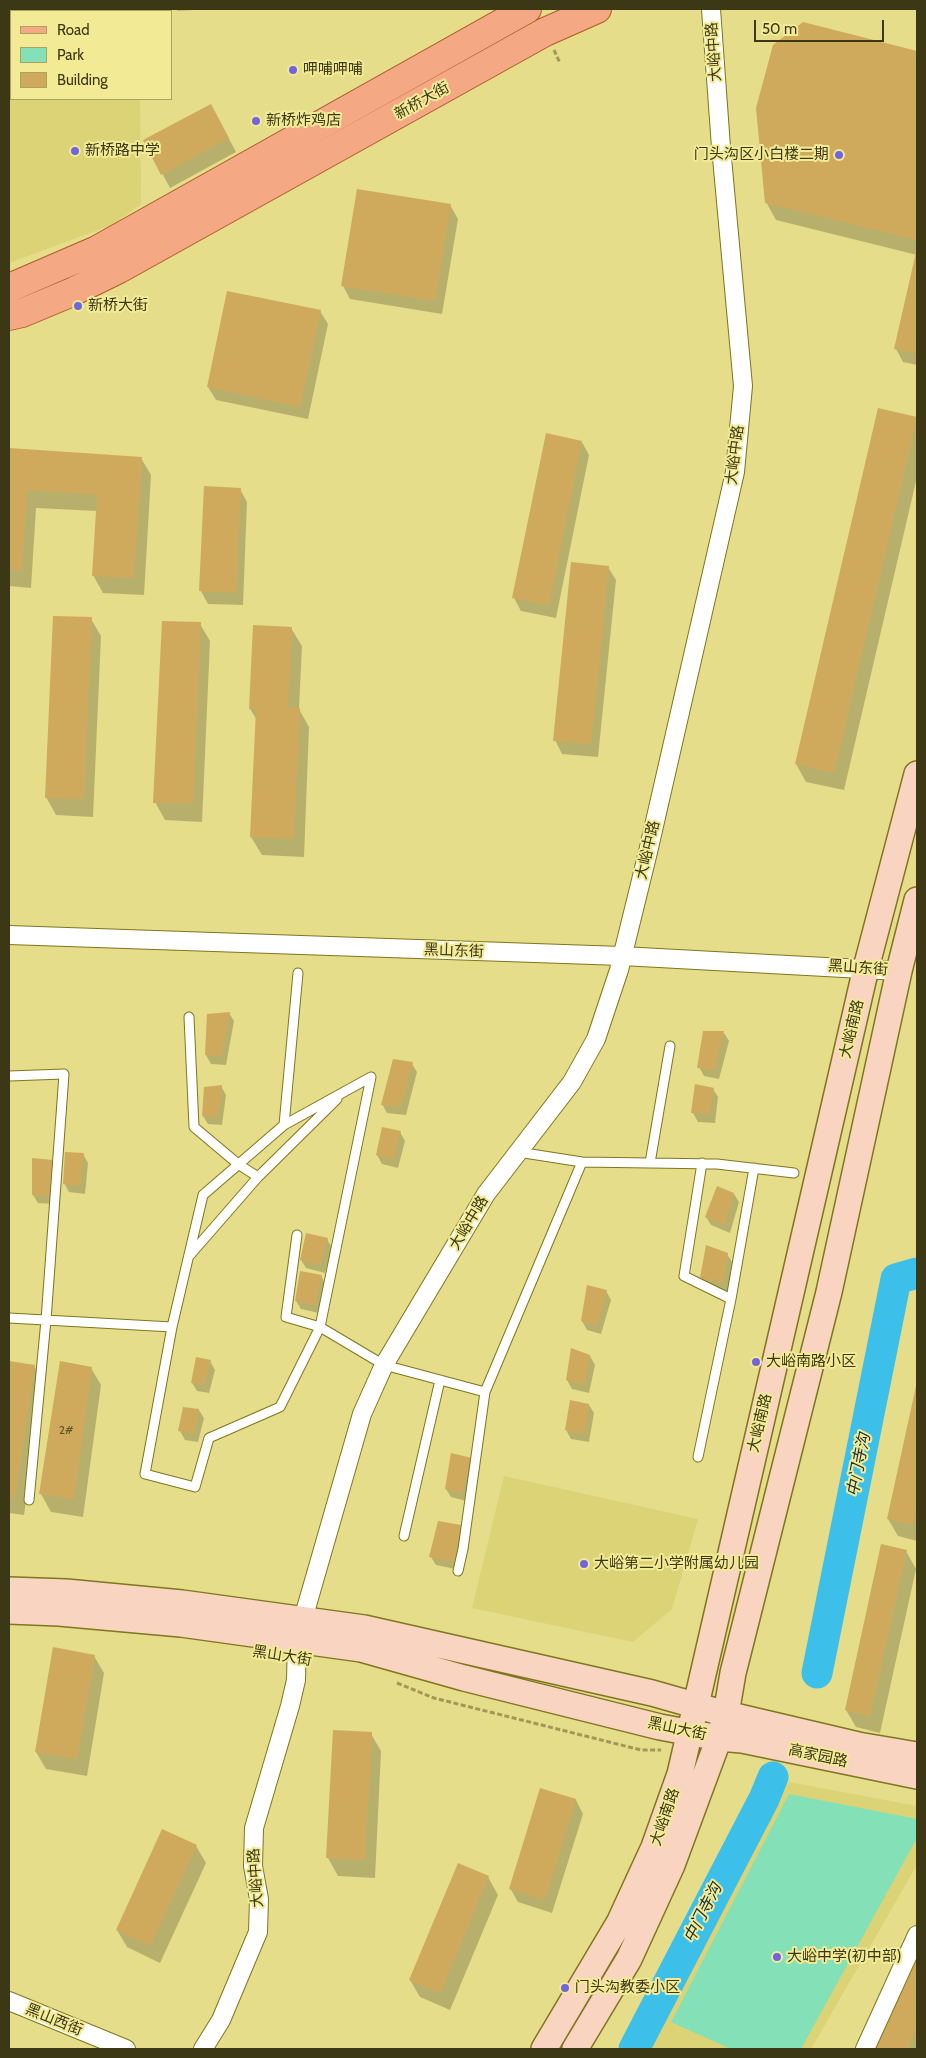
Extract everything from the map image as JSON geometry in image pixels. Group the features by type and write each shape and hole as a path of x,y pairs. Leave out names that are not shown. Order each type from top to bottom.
{"main road":[{"name":"新桥大街","path":"9,288 97,250 527,9"},
{"name":"新桥大街","path":"9,316 22,313 70,294 119,269 546,32 597,9"},
{"name":"大峪南路","path":"544,2049 619,1923 654,1847 688,1740 866,968 917,774"},
{"name":"大峪南路","path":"575,2049 629,1959 672,1865 719,1738 829,1292 899,971 917,900"},
{"name":"黑山大街","path":"9,1590 66,1592 182,1603 300,1630 464,1678 660,1727 688,1740 719,1738"},
{"name":"黑山大街","path":"9,1611 59,1613 182,1624 300,1630 364,1628 658,1695 726,1714"},
{"name":"高家园路","path":"726,1714 858,1745 917,1755"},
{"name":"高家园路","path":"719,1738 751,1742 917,1776"}],"street":[{"name":"大峪中路","path":"203,2049 221,2020 258,1932 259,1899 253,1866 254,1828 290,1706 296,1680 300,1630 362,1414 384,1365 486,1194 572,1082 596,1039 622,956 735,472 743,386 721,147 711,9"},
{"name":"黑山东街","path":"9,935 622,956 899,971"},
{"path":"865,2049 917,1935"},
{"name":"黑山西街","path":"9,2001 126,2049"}],"lane":[{"path":"284,1124 298,973"},
{"path":"189,1017 194,1127 238,1164 258,1177"},
{"path":"650,1163 670,1046"},
{"path":"9,1076 64,1074 46,1320 29,1500"},
{"path":"371,1077 320,1327 280,1407 209,1438 195,1487 145,1474 172,1327 202,1195 284,1124 344,1092 371,1077"},
{"path":"188,1257 258,1177 344,1092"},
{"path":"518,1152 582,1162 702,1163 794,1173"},
{"path":"458,1571 463,1549 485,1392 582,1162"},
{"path":"702,1163 684,1276 731,1299"},
{"path":"698,1457 731,1299 754,1168"},
{"path":"297,1235 286,1317 320,1327 384,1365 485,1392"},
{"path":"9,1318 172,1327"},
{"path":"404,1536 440,1380"}],"path":[{"name":"黑山大街","path":"392,1681 434,1698 641,1750 688,1740"}],"shaded area":[{"name":"新桥路中学","path":"9,9 140,9 10,10 10,100 140,100 141,204 112,225 9,263"},
{"name":"大峪第二小学附属幼儿园","path":"504,1476 698,1519 672,1609 633,1642 472,1608"},
{"name":"大峪中学(初中部)","path":"789,1782 917,1806 917,1865 811,2049 636,2049"}],"green space":[{"name":"大峪中学(初中部)","path":"789,1794 917,1819 917,1838 801,2049 731,2049 671,2022"}],"building":[{"path":"83,9 126,9 126,10"},
{"name":"门头沟区小白楼二期","path":"803,22 917,51 917,240 765,203 756,108 773,45"},
{"path":"211,104 229,138 161,175 143,140"},
{"path":"357,189 451,204 435,301 341,286"},
{"path":"917,252 917,354 894,349"},
{"path":"227,291 321,310 300,407 207,387"},
{"path":"878,408 917,418 834,773 795,764"},
{"path":"546,433 582,441 549,605 512,598"},
{"path":"9,448 142,457 134,578 92,576 97,495 27,490 22,571 9,570"},
{"path":"204,486 241,488 236,593 199,591"},
{"path":"571,562 609,566 591,744 553,741"},
{"path":"53,616 92,617 84,799 45,798"},
{"path":"162,621 201,622 193,804 153,803"},
{"path":"253,625 292,627 288,708 300,708 294,839 250,837 256,709 249,709"},
{"path":"230,1012 222,1056 205,1055 207,1014"},
{"path":"703,1031 724,1031 714,1070 697,1068"},
{"path":"393,1059 413,1062 401,1107 381,1105"},
{"path":"695,1084 714,1088 710,1114 691,1113"},
{"path":"222,1085 218,1117 202,1116 204,1087"},
{"path":"382,1127 401,1131 393,1160 376,1155"},
{"path":"65,1152 84,1153 80,1186 63,1184"},
{"path":"32,1158 53,1160 50,1196 32,1195"},
{"path":"717,1186 734,1193 725,1225 705,1217"},
{"path":"306,1233 328,1238 320,1265 300,1260"},
{"path":"706,1245 728,1253 723,1283 700,1278"},
{"path":"300,1271 322,1275 315,1305 295,1301"},
{"path":"587,1285 607,1290 597,1326 581,1321"},
{"path":"571,1348 590,1355 584,1385 566,1380"},
{"path":"196,1357 211,1360 204,1385 191,1383"},
{"path":"9,1361 35,1365 15,1498 9,1497"},
{"path":"60,1361 92,1367 74,1499 39,1494"},
{"path":"916,1386 917,1505 913,1525 887,1519"},
{"path":"570,1400 589,1404 585,1434 565,1430"},
{"path":"183,1407 199,1409 194,1434 178,1431"},
{"path":"451,1453 472,1458 462,1493 445,1489"},
{"path":"438,1521 461,1525 455,1562 429,1557"},
{"path":"881,1544 907,1550 870,1716 845,1710"},
{"path":"53,1647 95,1655 77,1759 35,1752"},
{"path":"333,1730 372,1732 365,1860 326,1858"},
{"path":"540,1788 576,1799 545,1900 509,1889"},
{"path":"162,1829 197,1845 150,1946 116,1930"},
{"path":"458,1863 489,1876 440,1993 409,1980"},
{"path":"917,1958 917,2027 907,2049 874,2049"}],"waterway":[{"name":"中门寺沟","path":"817,1673 896,1279 917,1273"},
{"name":"中门寺沟","path":"634,2049 764,1799 773,1777"}],"place":[{"name":"呷哺呷哺","path":"293,70"},
{"name":"新桥炸鸡店","path":"256,121"},
{"name":"新桥路中学","path":"75,151"},
{"name":"门头沟区小白楼二期","path":"839,155"},
{"name":"新桥大街","path":"78,306"},
{"name":"大峪南路小区","path":"756,1362"},
{"name":"大峪第二小学附属幼儿园","path":"584,1564"},
{"name":"大峪中学(初中部)","path":"777,1957"},
{"name":"门头沟教委小区","path":"565,1988"}]}
